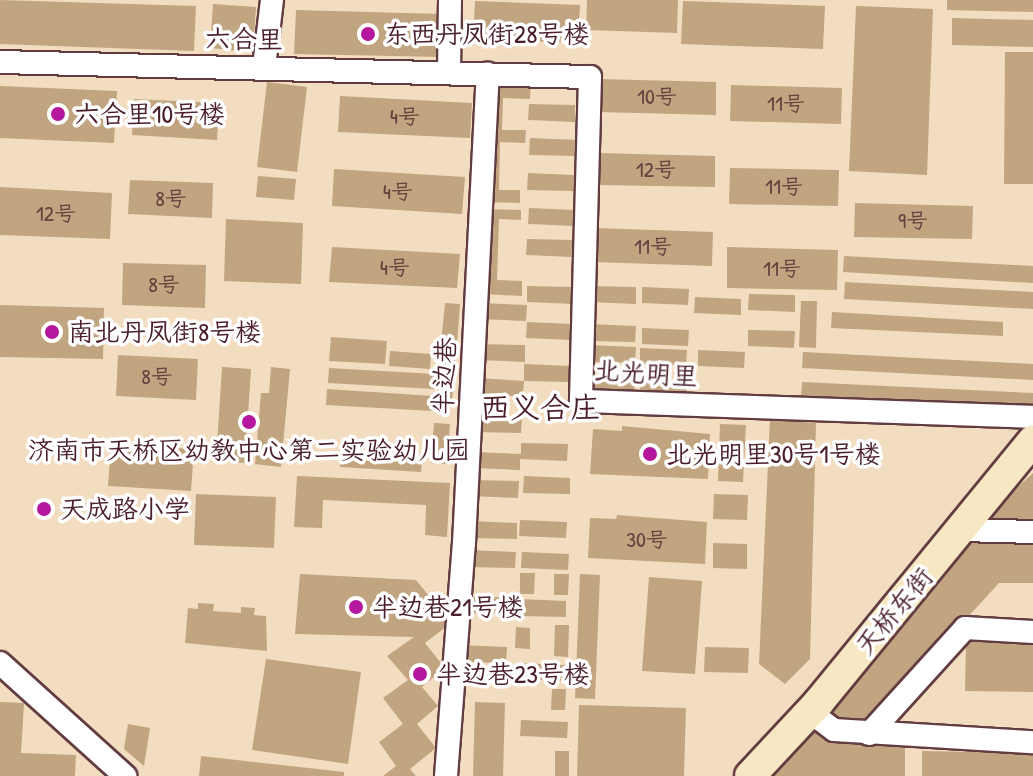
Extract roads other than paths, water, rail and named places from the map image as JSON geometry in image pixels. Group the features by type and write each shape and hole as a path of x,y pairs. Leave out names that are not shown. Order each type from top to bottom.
{"street":[{"path":"264,67 272,0"},
{"path":"449,72 450,0"},
{"name":"六合里","path":"0,62 488,74"},
{"name":"北光明里","path":"488,74 590,77 581,401 1033,417"},
{"name":"半边巷","path":"446,776 464,543 488,74"},
{"name":"天桥东街","path":"750,776 810,712 1033,441"},
{"path":"962,530 1033,532"},
{"path":"869,734 965,628 1033,632"},
{"path":"0,663 125,776"},
{"path":"810,712 834,730 1033,742"}],"place":[{"name":"东西丹凤街28号楼","path":"368,34"},
{"name":"六合里10号楼","path":"58,114"},
{"name":"南北丹凤街8号楼","path":"52,332"},
{"name":"济南市天桥区幼教中心第二实验幼儿园","path":"249,422"},
{"name":"北光明里30号1号楼","path":"650,454"},
{"name":"天成路小学","path":"44,509"},
{"name":"半边巷21号楼","path":"356,607"},
{"name":"半边巷23号楼","path":"420,674"}],"district":[{"name":"西义合庄","path":"540,407"}]}
